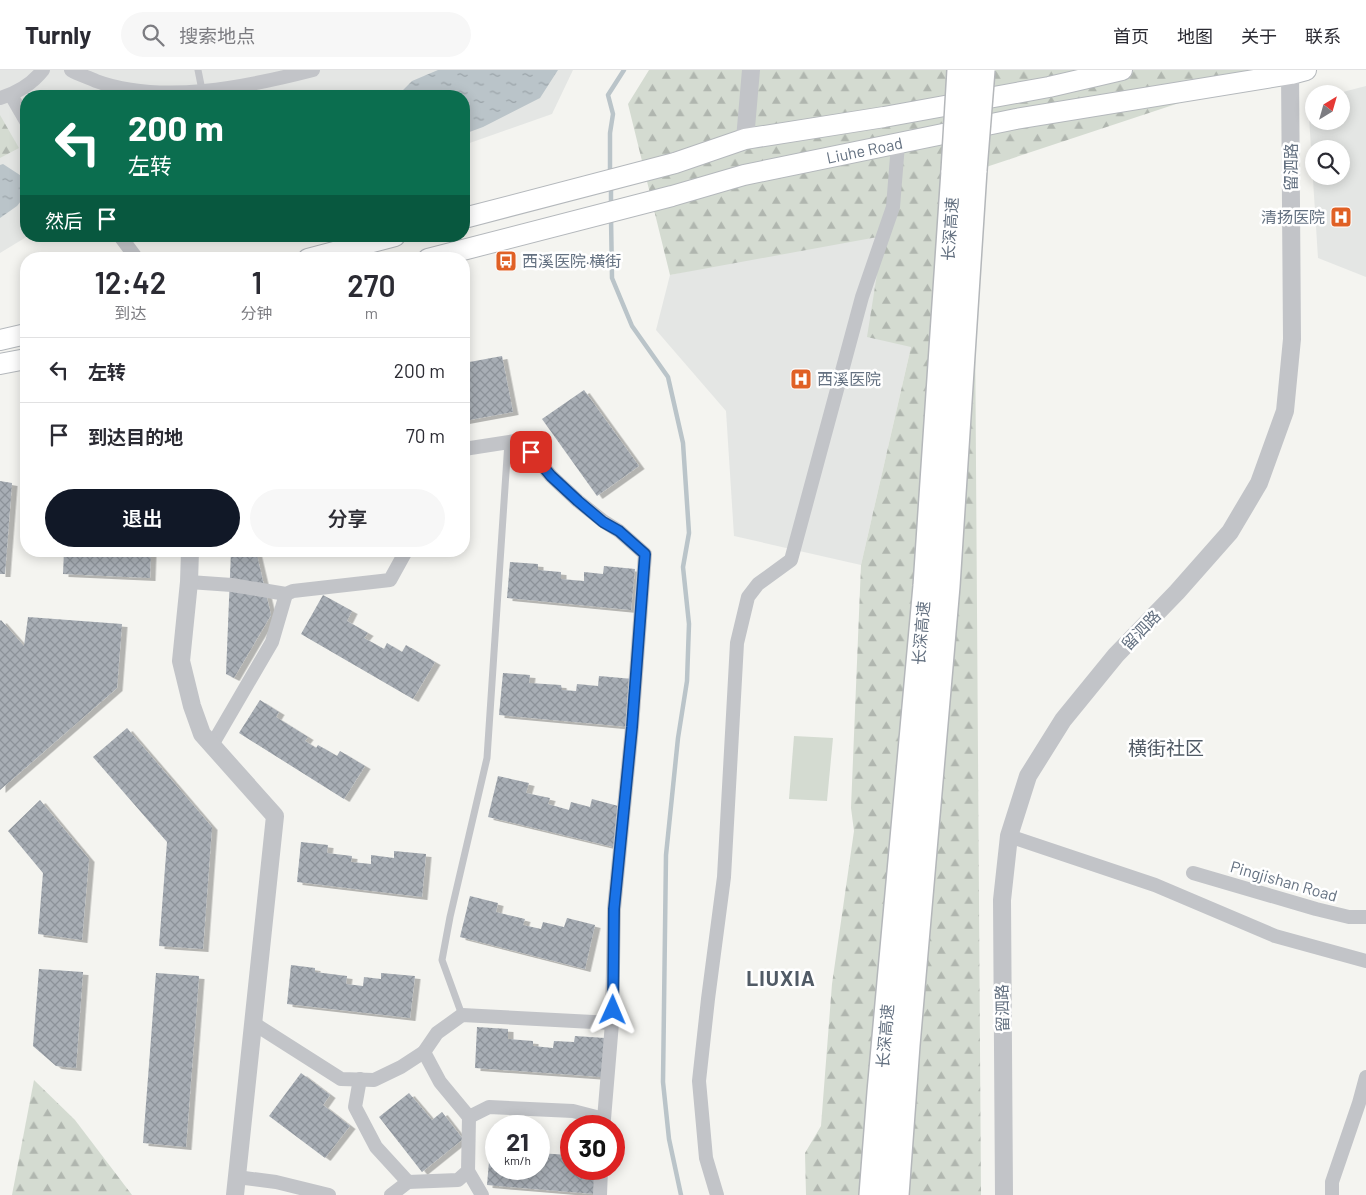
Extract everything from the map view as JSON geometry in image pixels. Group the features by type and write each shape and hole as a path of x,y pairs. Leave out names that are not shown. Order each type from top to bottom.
{"highway":[{"name":"长深高速","path":"896,1195 907,1045 947,586 964,171 960,70"},
{"name":"长深高速","path":"872,1195 882,1062 964,171 982,70"}],"main road":[{"name":"Liuhe Road","path":"470,216 675,163 745,139 1049,87 1122,70"},
{"name":"Liuhe Road","path":"455,252 744,176 1016,119 1295,72"},
{"path":"334,252 372,242"},
{"path":"0,340 20,335"},
{"path":"0,364 20,360"}],"street":[{"path":"20,114 6,97 27,86 43,70"},
{"path":"72,70 115,87 135,90"},
{"path":"202,90 273,80 313,70"},
{"path":"745,139 751,70"},
{"name":"留泗路","path":"1004,1195 1002,909 1009,836 1028,776 1063,720 1116,655 1177,592 1230,532 1259,484 1285,411 1292,339 1295,72"},
{"path":"717,1195 706,1158 699,1081 724,877 737,643 748,597 758,584 791,560 862,297 894,207 898,144"},
{"path":"470,448 522,440 551,476 603,522 619,531 645,554 632,727 614,909 612,1024 605,1115"},
{"path":"190,557 190,582 181,661 192,706 202,734 275,816 235,1195"},
{"path":"190,582 232,585 286,594 293,591 390,580 403,557"},
{"path":"212,745 272,642 286,594"},
{"path":"1009,836 1155,885 1275,936 1366,961"},
{"name":"Pingjishan Road","path":"1193,873 1316,910 1349,917 1366,917"},
{"path":"253,1023 341,1079 374,1080 424,1052 437,1033 462,1015 612,1024"},
{"path":"424,1052 440,1082 469,1117 468,1171 482,1195"},
{"path":"1332,1195 1332,1182 1359,1103 1366,1076"},
{"path":"360,1079 355,1106 376,1147 408,1182"},
{"path":"469,1117 489,1107 573,1111 583,1115"},
{"path":"391,1195 408,1182 458,1180 468,1171"},
{"path":"237,1177 276,1182 329,1195"},
{"path":"600,1195 601,1180"}],"lane":[{"path":"198,70 202,90"},
{"path":"462,1015 442,960 450,917 487,758 508,442"}],"shaded area":[{"path":"0,70 573,70 552,114 470,143 470,90 20,90 20,241 0,253"},
{"name":"清扬医院","path":"1366,86 1366,277 1318,258 1313,185 1350,185 1350,140 1310,140 1310,130 1350,130 1350,90"},
{"name":"西溪医院","path":"892,227 911,347 861,565 734,536 726,411 656,330 670,275"}],"green space":[{"path":"649,70 1279,70 974,171 981,1195 806,1195 805,1153 821,1126 832,984 854,831 851,808 861,565 911,347 867,337 883,236 670,275 628,104"},
{"path":"0,115 19,148 0,158"},
{"path":"794,736 833,738 827,801 789,799"},
{"path":"34,1080 75,1120 132,1195 12,1195"}],"water":[{"path":"438,70 558,70 540,98 470,132 470,90 403,90 412,81"},
{"path":"3,164 20,175 20,202 0,218 0,165"}],"building":[{"path":"502,356 513,412 470,420 470,362"},
{"path":"584,390 639,466 597,496 542,419"},
{"path":"0,481 12,483 5,574 0,574"},
{"path":"64,557 151,557 150,578 63,574"},
{"path":"231,557 257,557 271,615 234,678 226,674"},
{"path":"510,562 538,564 538,570 561,572 561,579 584,581 584,572 603,574 604,566 635,569 631,610 507,598"},
{"path":"323,595 352,611 347,621 368,633 364,638 384,649 387,643 402,652 406,645 435,662 413,699 301,634"},
{"path":"28,617 122,624 117,688 0,790 0,621 24,646"},
{"path":"503,673 530,675 529,683 561,685 562,690 576,691 577,684 598,686 599,676 633,679 629,727 499,715"},
{"path":"260,700 279,712 276,717 308,737 305,741 316,748 318,745 337,756 340,751 365,766 344,799 239,733"},
{"path":"127,728 212,827 203,949 159,946 167,842 93,757"},
{"path":"498,776 529,783 526,793 550,798 548,804 569,810 571,802 590,807 592,799 622,807 613,847 488,817"},
{"path":"40,800 89,859 82,940 38,934 43,873 8,831"},
{"path":"301,842 328,845 327,853 352,856 351,862 371,864 371,855 394,858 394,851 426,854 422,897 297,882"},
{"path":"470,896 498,903 496,912 525,919 523,925 541,929 543,922 564,927 567,918 595,925 585,969 460,937"},
{"path":"291,965 315,968 315,972 347,976 346,984 363,986 364,977 381,979 381,973 415,976 410,1018 287,1004"},
{"path":"39,969 83,972 76,1068 56,1066 33,1046"},
{"path":"156,973 199,976 186,1147 143,1143"},
{"path":"477,1027 508,1029 508,1039 533,1041 533,1046 553,1048 554,1041 574,1042 575,1036 605,1038 602,1077 475,1068"},
{"path":"301,1073 330,1095 323,1105 350,1126 325,1158 269,1116"},
{"path":"409,1093 432,1120 442,1112 463,1139 422,1172 379,1117"},
{"path":"550,1154 560,1154 560,1180 595,1180 594,1194 487,1185 487,1180 550,1180"}],"waterway":[{"path":"610,175 610,133 613,114 608,95 624,70"},
{"path":"611,185 611,207"},
{"path":"611,217 612,278 632,326 668,377 683,443 689,533 683,567 689,624 687,681 678,738 666,855 663,1082 669,1139 681,1195"}],"place":[{"name":"清扬医院","path":"1341,217"},
{"name":"西溪医院·横街","path":"506,261"},
{"name":"西溪医院","path":"801,379"}],"district":[{"name":"横街社区","path":"1166,748"},
{"name":"LIUXIA","path":"781,979"}],"route":[{"path":"531,452 551,476 578,501 603,522 619,531 645,554 632,727 614,909 613,1010"}]}
